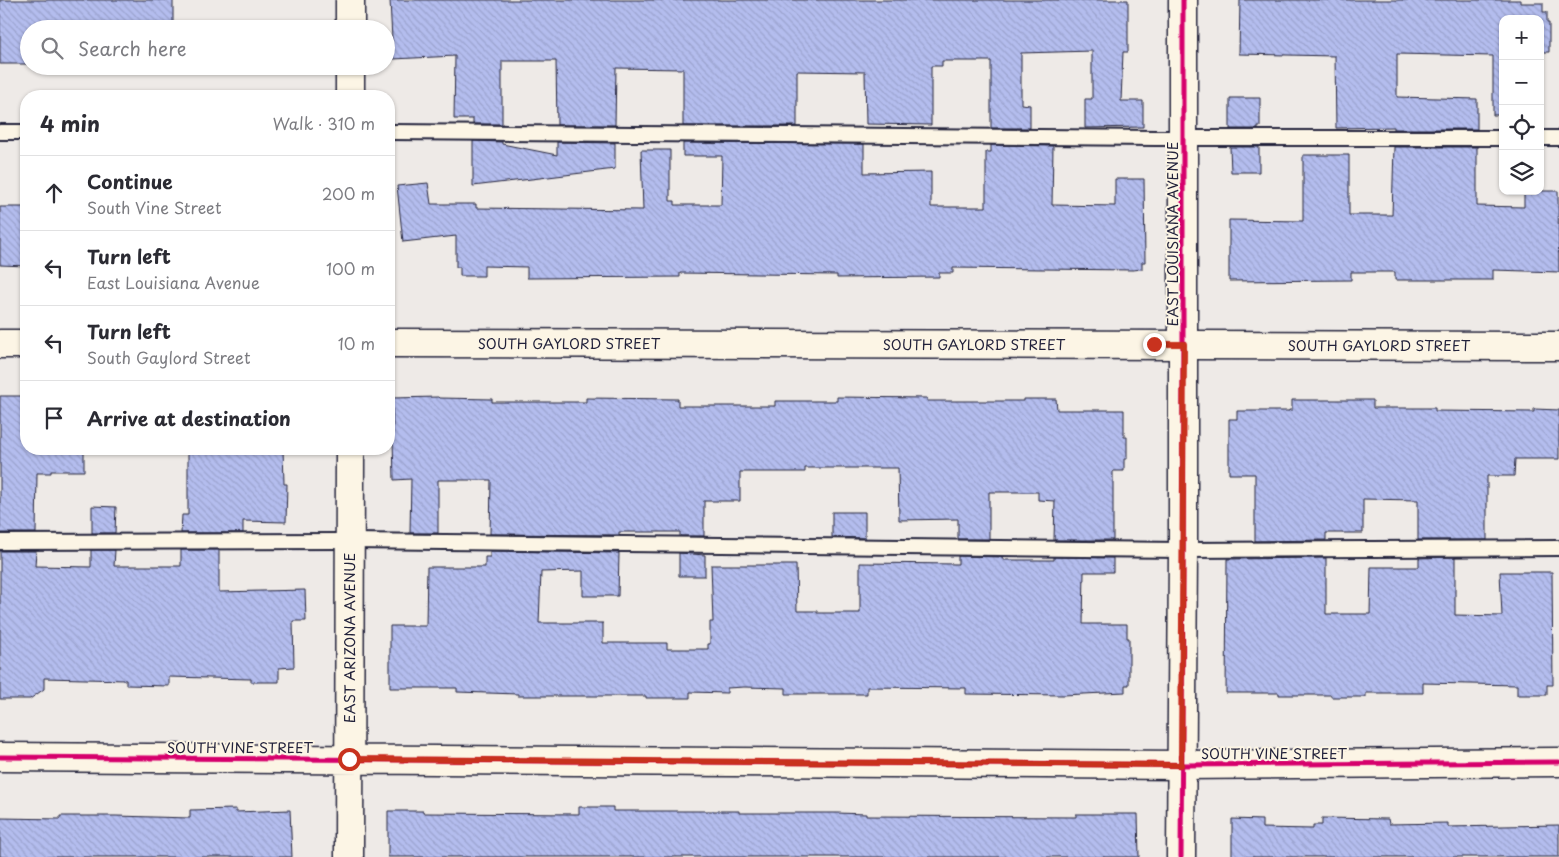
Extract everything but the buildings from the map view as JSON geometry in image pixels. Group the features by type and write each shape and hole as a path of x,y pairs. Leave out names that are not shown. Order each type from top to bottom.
{"street":[{"path":"350,0 350,20"},
{"name":"EAST LOUISIANA AVENUE","path":"1181,857 1184,550 1183,0"},
{"path":"350,75 350,90"},
{"name":"SOUTH GAYLORD STREET","path":"395,343 1559,346"},
{"path":"0,344 20,344"},
{"name":"EAST ARIZONA AVENUE","path":"349,857 350,455"},
{"name":"SOUTH VINE STREET","path":"0,757 1181,765 1559,762"}],"lane":[{"path":"0,132 20,132"},
{"path":"395,132 1183,138 1499,138"},
{"path":"1544,138 1559,138"},
{"path":"0,542 349,541 1184,550 1559,548"}],"cycle path":[{"path":"1181,857 1183,0"},
{"path":"0,757 1181,765 1559,762"}],"route":[{"path":"349,759 1181,765 1184,344 1154,344"}]}
